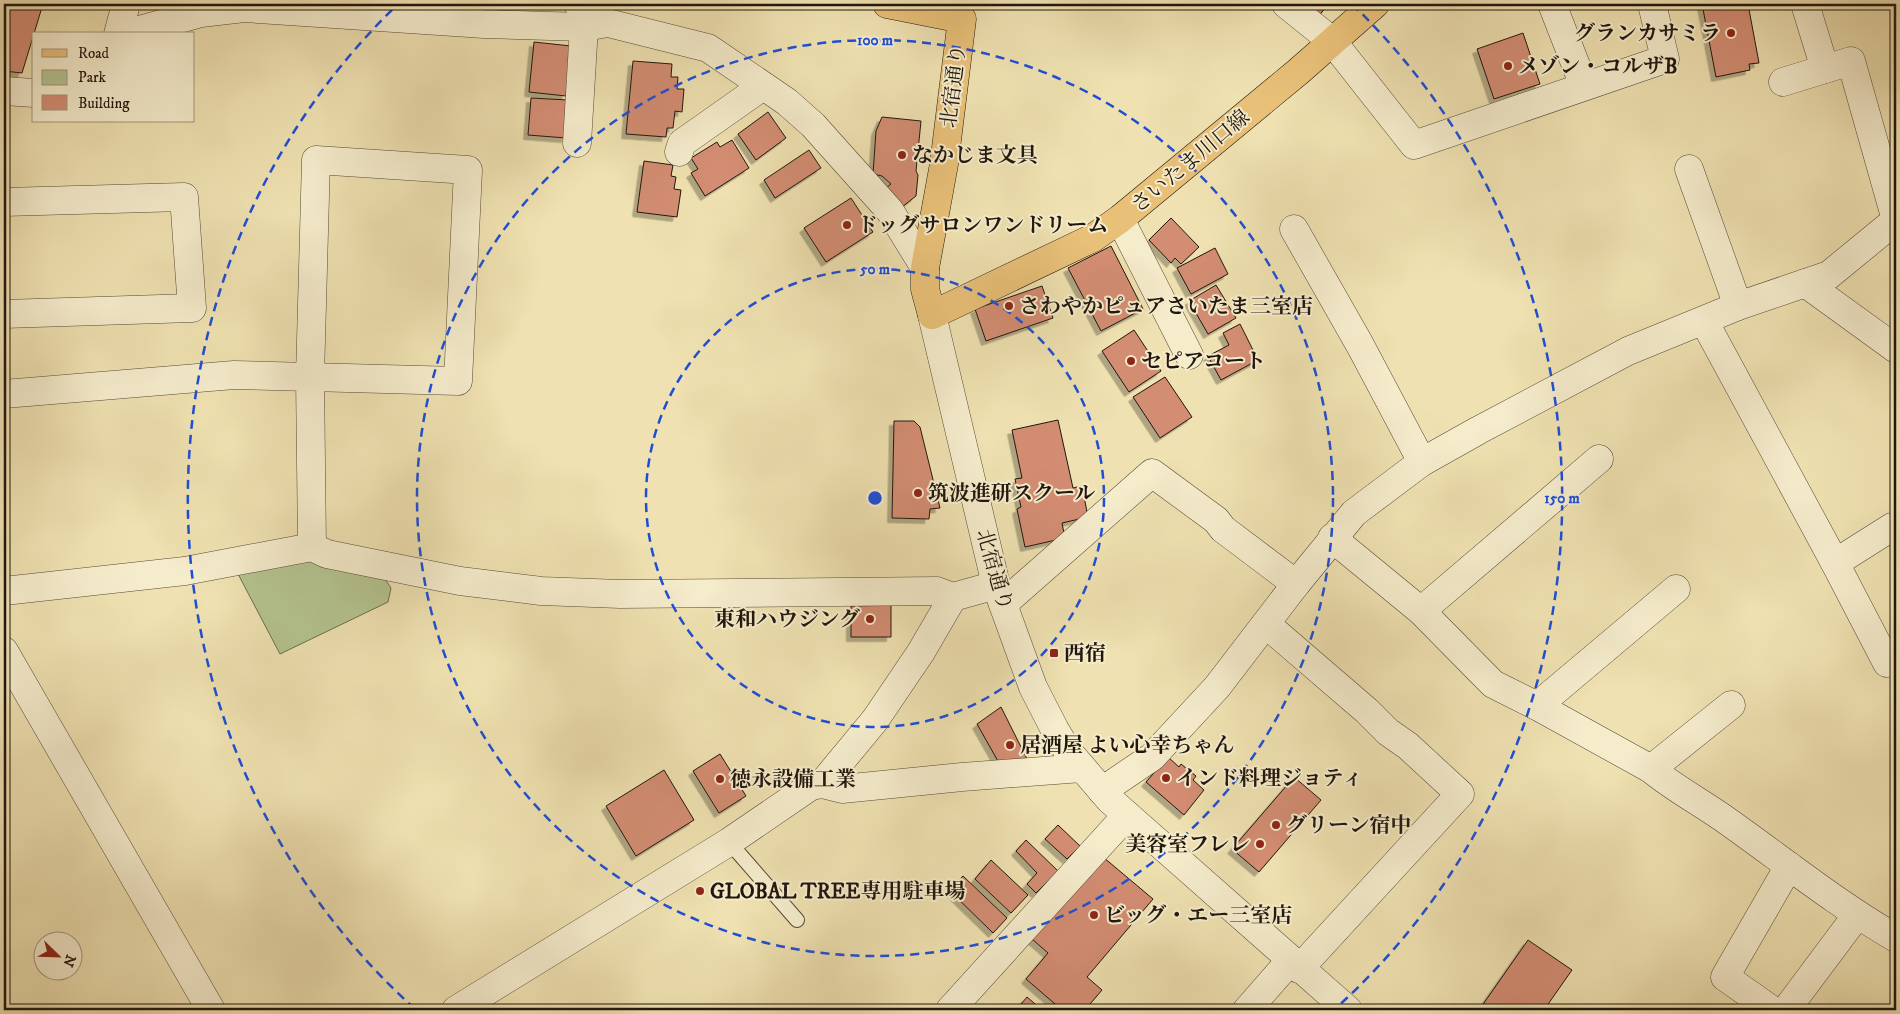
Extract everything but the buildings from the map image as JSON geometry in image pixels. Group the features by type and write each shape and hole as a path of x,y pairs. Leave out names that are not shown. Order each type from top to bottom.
{"main road":[{"path":"887,4 963,12"},
{"name":"さいたま川口線","path":"932,315 1093,238 1120,219 1299,71 1375,4"},
{"name":"北宿通り","path":"932,315 925,289 925,268 944,164 963,12"}],"street":[{"path":"119,32 126,4"},
{"path":"1286,4 1332,41 1414,145 1665,59 1652,4"},
{"path":"1552,4 1584,86"},
{"path":"1805,4 1825,69"},
{"path":"131,32 201,13 244,8 484,24 590,18 708,48 787,102 813,125 890,211 925,268"},
{"path":"577,144 590,18"},
{"path":"1102,791 1152,757 1217,687 1332,538 1354,513 1422,462 1628,352 1738,306 1829,275 1896,220 1851,61 1783,82"},
{"path":"679,152 682,144 763,86"},
{"path":"4,91 32,93"},
{"path":"4,394 234,375 310,377 458,381 468,170 316,160 310,377 312,547"},
{"path":"1689,170 1738,306"},
{"path":"4,202 184,196 192,308 4,314"},
{"path":"1120,219 1189,355"},
{"path":"1294,229 1360,345 1422,462"},
{"path":"1805,283 1896,349"},
{"name":"北宿通り","path":"932,315 999,595 1033,687 1063,743 1102,791 1126,815 1294,965 1348,1010"},
{"path":"1704,321 1888,663 1896,659"},
{"path":"1421,611 1599,459"},
{"path":"4,592 186,571 312,547 328,554 460,581 541,591 620,594 937,591 953,597 999,595 1152,473 1216,520 1223,529 1296,584"},
{"path":"1835,564 1892,527"},
{"path":"1332,538 1421,611 1493,684 1651,769 1662,779 1703,804 1857,915 1896,938"},
{"path":"1537,706 1676,589"},
{"path":"822,784 876,720 922,652 953,597"},
{"path":"1247,1010 1294,965 1460,794 1408,746 1388,732 1367,711 1266,624"},
{"path":"4,651 211,1010"},
{"path":"1651,769 1730,705"},
{"path":"456,1010 729,842 812,786 822,784 842,788 1082,768"},
{"path":"950,1010 1126,815"},
{"path":"1772,1010 1726,977 1789,866"},
{"path":"1786,1010 1857,915"}],"lane":[{"path":"729,842 797,920"}],"green space":[{"path":"307,559 383,576 391,588 388,602 280,654 237,572"}],"place":[{"name":"グランカサミラ","path":"1731,33"},
{"name":"メゾン・コルザB","path":"1508,66"},
{"name":"なかじま文具","path":"902,155"},
{"name":"ドッグサロンワンドリーム","path":"847,225"},
{"name":"さわやかピュアさいたま三室店","path":"1009,306"},
{"name":"セピアコート","path":"1131,361"},
{"name":"筑波進研スクール","path":"918,493"},
{"name":"東和ハウジング","path":"870,619"},
{"name":"西宿","path":"1054,653"},
{"name":"居酒屋 よい心幸ちゃん","path":"1010,745"},
{"name":"インド料理ジョティ","path":"1166,778"},
{"name":"徳永設備工業","path":"720,779"},
{"name":"グリーン宿中","path":"1276,825"},
{"name":"美容室フレレ","path":"1260,844"},
{"name":"GLOBAL TREE専用駐車場","path":"700,891"},
{"name":"ビッグ・エー三室店","path":"1094,915"}]}
